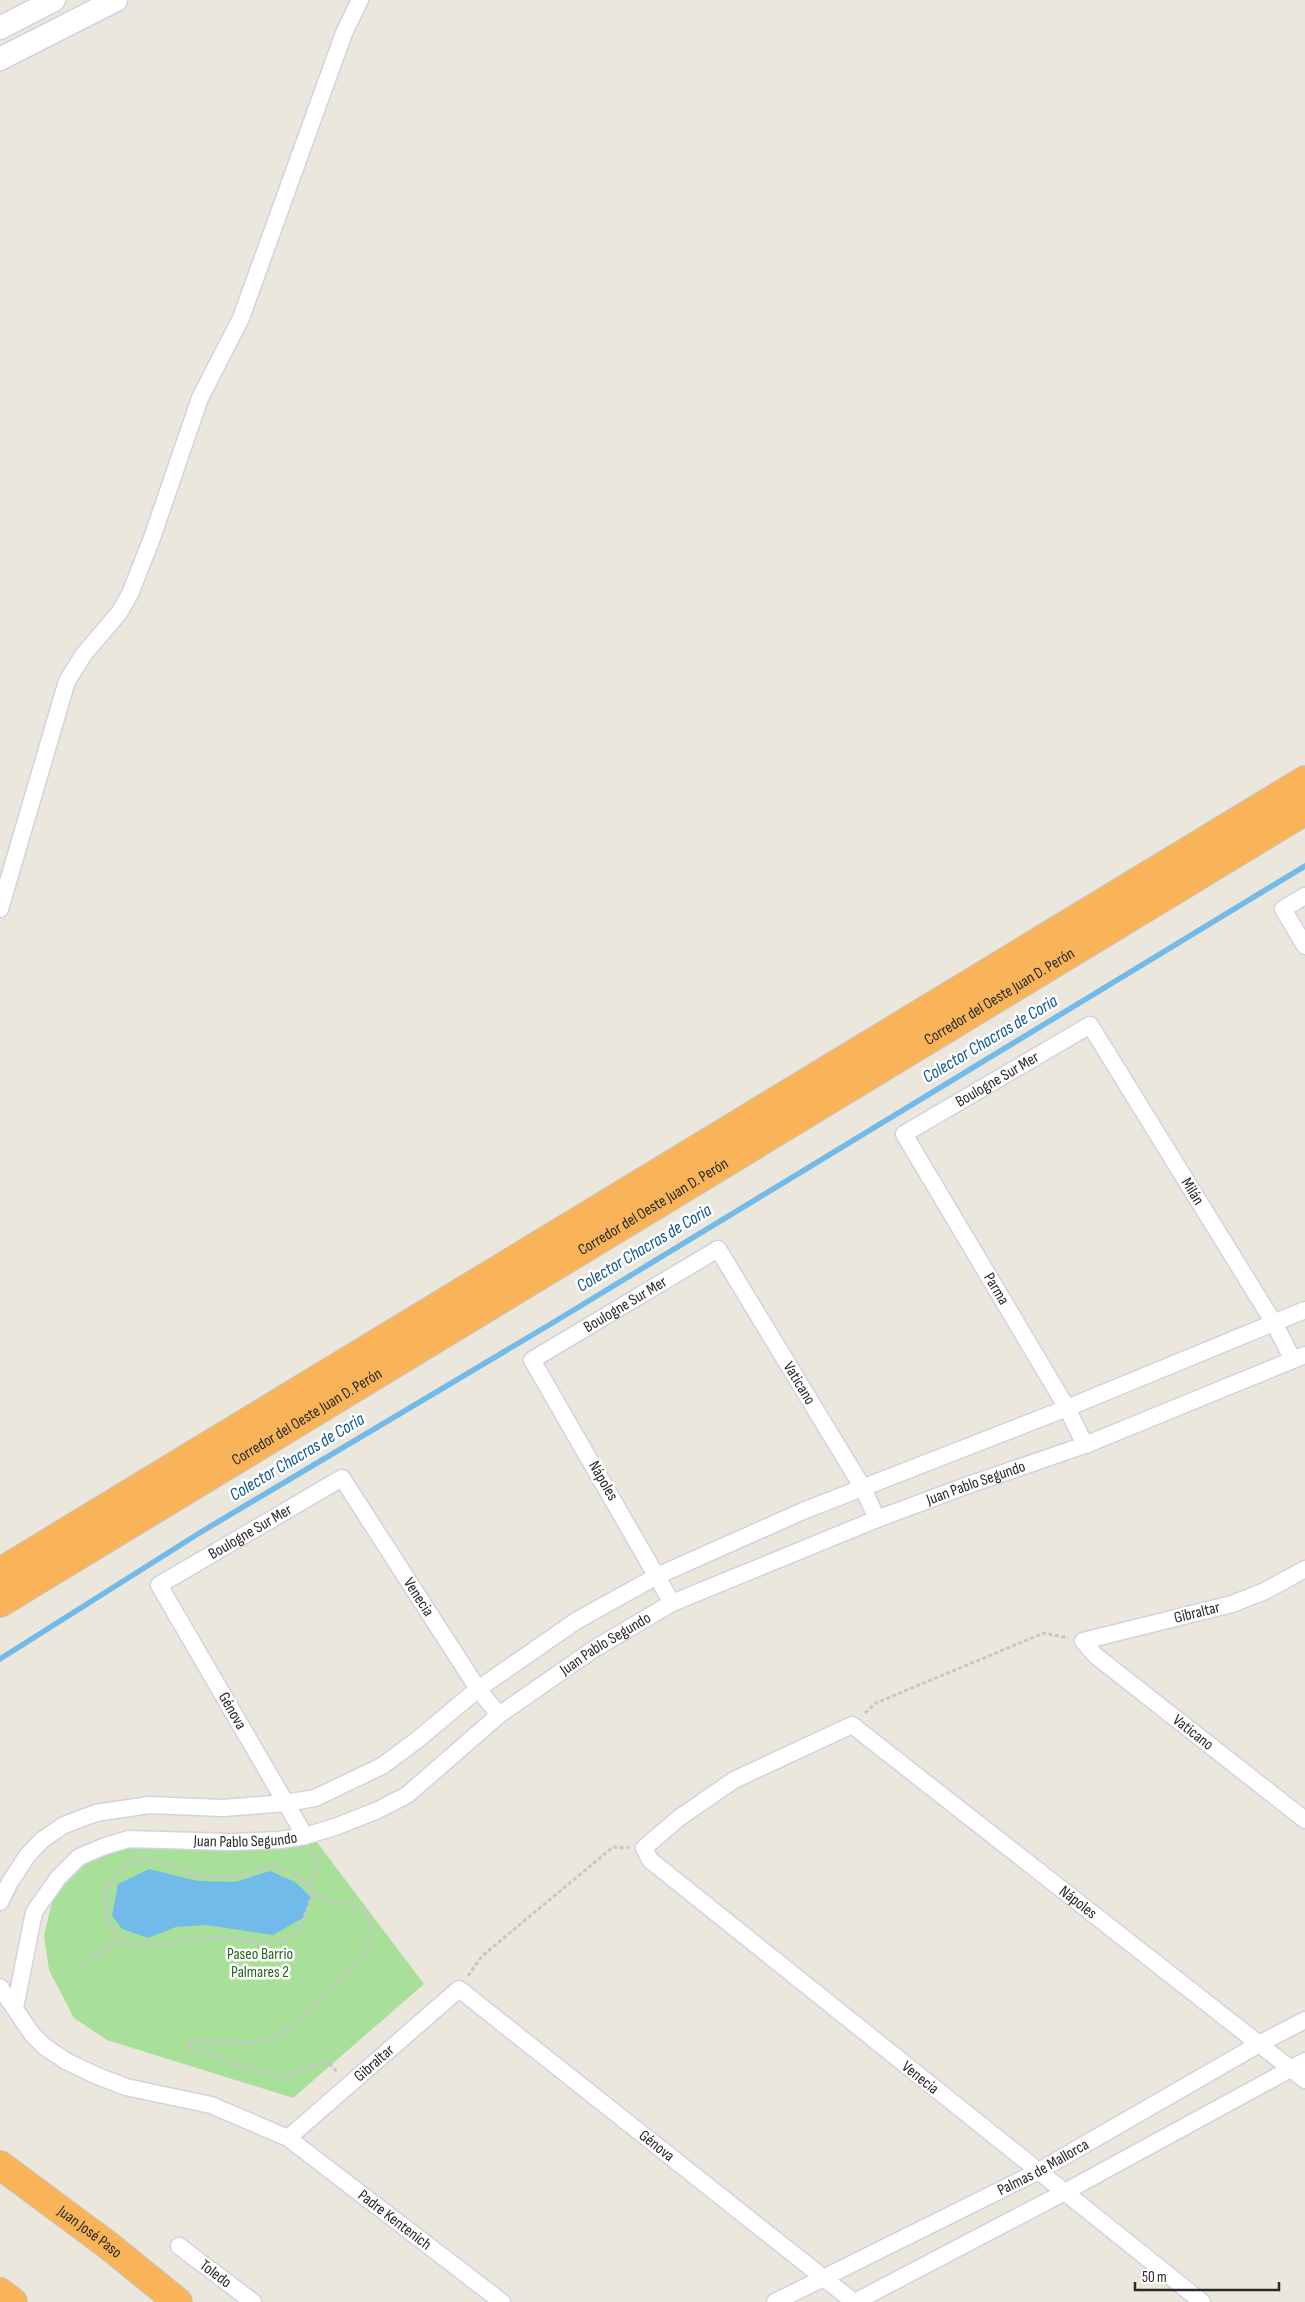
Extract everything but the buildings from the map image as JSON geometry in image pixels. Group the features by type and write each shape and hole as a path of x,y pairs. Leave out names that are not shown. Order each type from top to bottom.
{"highway":[{"name":"Corredor del Oeste Juan D. Perón","path":"0,1572 1305,780"},
{"name":"Corredor del Oeste Juan D. Perón","path":"0,1603 1305,811"},
{"name":"Juan José Paso","path":"0,2165 153,2280 178,2302"},
{"path":"0,2292 13,2302"}],"main road":[{"path":"0,28 54,0"},
{"path":"0,59 116,0"}],"street":[{"path":"0,909 67,681 84,654 119,613 130,594 152,538 200,398 241,318 344,33 360,0"},
{"path":"1305,896 1283,909 1305,946"},
{"name":"Boulogne Sur Mer","path":"904,1134 1090,1025"},
{"name":"Milán","path":"1090,1025 1274,1323 1299,1357"},
{"name":"Parma","path":"904,1134 1067,1408 1085,1445"},
{"name":"Boulogne Sur Mer","path":"532,1360 718,1249"},
{"name":"Vaticano","path":"718,1249 863,1488 877,1519"},
{"name":"Juan Pablo Segundo","path":"0,1902 19,1869 42,1840 64,1825 96,1813 149,1805 223,1808 286,1804 315,1798 382,1766 417,1740 478,1689 576,1621 658,1576 803,1511 1067,1408 1305,1310"},
{"name":"Juan Pablo Segundo","path":"15,2008 34,1912 58,1878 79,1857 105,1846 129,1839 232,1842 280,1840 335,1828 378,1810 407,1794 498,1714 594,1649 672,1603 877,1519 970,1484 1085,1445 1299,1357"},
{"name":"Nápoles","path":"532,1360 672,1603"},
{"name":"Boulogne Sur Mer","path":"159,1585 342,1478"},
{"name":"Venecia","path":"342,1478 478,1689 498,1714"},
{"name":"Gibraltar","path":"1083,1641 1232,1604 1265,1591 1305,1569"},
{"name":"Génova","path":"159,1585 305,1836"},
{"name":"Vaticano","path":"1083,1641 1096,1656 1305,1820"},
{"path":"644,1848 679,1818 734,1780 852,1725"},
{"name":"Nápoles","path":"852,1725 1259,2044 1298,2065 1305,2080"},
{"name":"Venecia","path":"644,1848 650,1860 1063,2193 1202,2302"},
{"path":"0,1987 32,2034 45,2047 66,2061 126,2087 211,2105 288,2138"},
{"name":"Génova","path":"459,1989 854,2302"},
{"name":"Gibraltar","path":"288,2138 459,1989"},
{"name":"Palmas de Mallorca","path":"775,2302 1037,2172 1259,2044 1305,2020"},
{"name":"Palmas de Mallorca","path":"854,2302 1063,2193 1298,2065"},
{"name":"Padre Kentenich","path":"288,2138 502,2302"},
{"name":"Toledo","path":"178,2246 253,2302"}],"path":[{"path":"852,1725 876,1703 1044,1633 1083,1641"},
{"path":"77,1969 120,1940 148,1945 215,1937 238,1938 256,1943 285,1940 298,1932 312,1891 310,1884 318,1867 305,1836"},
{"path":"459,1989 482,1956 613,1847 644,1848"},
{"path":"120,1940 106,1919 105,1894 116,1874 138,1860 156,1861 175,1866 191,1875 213,1877 238,1876 274,1865 295,1873 312,1891 325,1899 356,1906 366,1912 373,1934 364,1955 310,2011 286,2031 255,2043 192,2041 188,2046 245,2069 287,2076 327,2061 349,2084"}],"green space":[{"name":"Paseo Barrio Palmares 2","path":"313,1837 424,1984 293,2098 107,2040 74,2018 49,1970 44,1936 53,1898 79,1865 120,1842"}],"water":[{"path":"149,1869 198,1881 235,1882 270,1871 295,1882 311,1897 303,1918 273,1935 206,1925 176,1927 148,1938 122,1929 112,1916 118,1884"}],"waterway":[{"name":"Colector Chacras de Coria","path":"0,1659 201,1532 549,1325 1305,866"}]}
